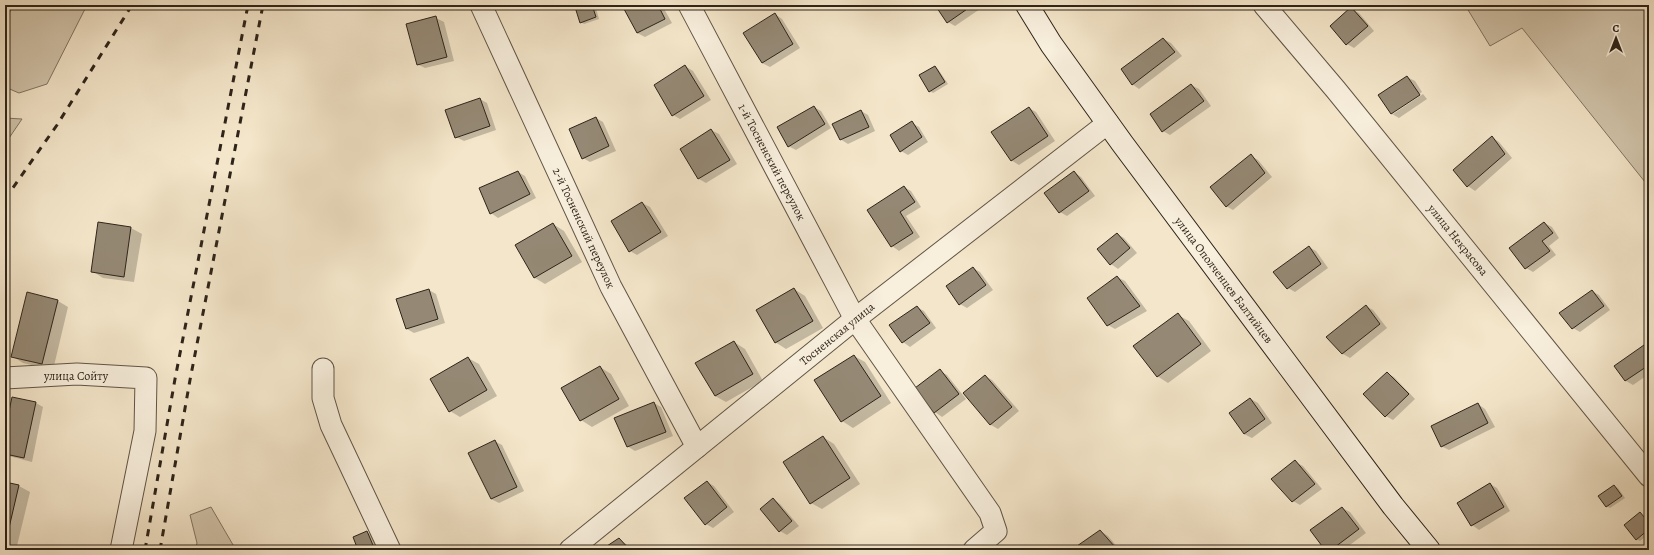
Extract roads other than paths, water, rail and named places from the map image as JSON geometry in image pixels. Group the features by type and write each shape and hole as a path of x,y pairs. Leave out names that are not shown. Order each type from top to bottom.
{"main road":[{"name":"улица Ополченцев Балтийцев","path":"1027,5 1051,44 1108,123 1393,506 1429,550"}],"street":[{"name":"2-й Тосненский переулок","path":"481,5 611,287 697,447"},
{"name":"1-й Тосненский переулок","path":"689,5 855,319 990,513 996,531 974,550"},
{"name":"улица Некрасова","path":"1264,5 1341,96 1649,476"},
{"name":"Тосненская улица","path":"570,550 855,319 1108,123"},
{"path":"323,369 323,398 331,425 390,550"},
{"name":"улица Сойту","path":"5,378 77,374 146,378 145,431 121,550"}],"railway":[{"path":"5,199 57,125 132,5"},
{"path":"145,550 175,379 248,5"},
{"path":"160,550 190,380 263,5"}]}
